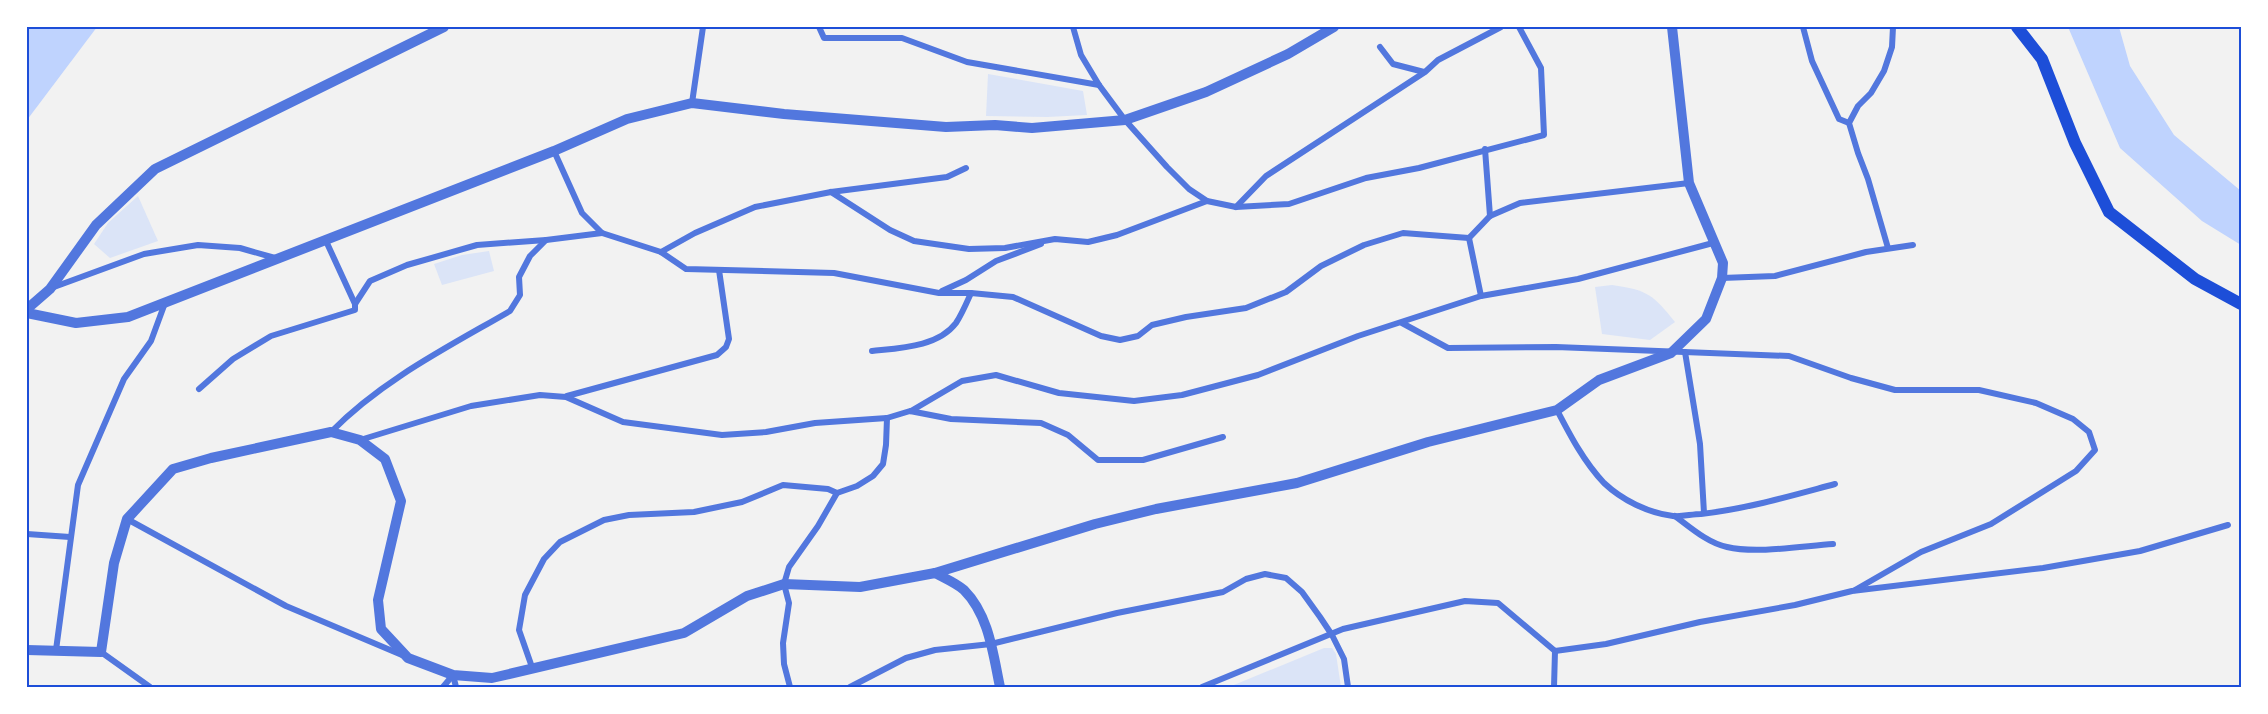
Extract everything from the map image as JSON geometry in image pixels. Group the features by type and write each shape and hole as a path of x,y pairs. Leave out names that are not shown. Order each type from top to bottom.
{"main road":[{"path":"2017,27 2042,59 2075,143 2109,212 2195,279 2241,304"}],"street":[{"path":"27,311 50,289 96,225 155,169 444,27"},
{"path":"692,103 703,27"},
{"path":"819,27 824,38 902,38 967,62 1099,85"},
{"path":"1073,27 1081,55 1099,85 1125,120 1189,189 1207,201 1236,207 1289,204 1366,178 1419,168 1544,135 1541,68 1519,27"},
{"path":"27,311 76,323 128,317 554,151 627,119 692,103 784,114 946,126 995,125 1032,128 1125,120 1206,92 1288,54 1334,27"},
{"path":"1236,207 1266,176 1425,72 1438,60 1501,27"},
{"path":"127,519 286,606 453,675 492,678 684,633 747,596 784,584 860,587 935,573 1095,524 1156,509 1298,483 1428,442 1557,410 1599,380 1671,353 1706,319 1722,278 1723,263 1689,183 1672,27"},
{"path":"1803,27 1812,62 1834,109 1839,119 1849,123"},
{"path":"1888,248 1849,123 1858,106 1871,93 1884,71 1892,47 1893,27"},
{"path":"1380,47 1393,64 1425,72"},
{"path":"1485,149 1490,216"},
{"path":"554,151 582,213 602,233"},
{"path":"661,252 695,233 755,207 831,192 947,177 966,168"},
{"path":"1469,238 1490,216 1520,203 1689,183"},
{"path":"831,192 890,230 914,241 969,249 1005,248 1055,239 1088,243 1148,224 1207,201"},
{"path":"355,304 370,281 406,265 477,245 602,233 661,252 686,269 834,273 939,293 1013,297 1101,336 1120,340 1138,336 1152,326 1186,317 1246,308 1286,292 1321,266 1364,244 1403,233 1469,238"},
{"path":"1469,238 1481,296"},
{"path":"939,293 966,280 996,261 1055,239"},
{"path":"331,432 355,408 409,369 510,311 520,295 519,277 530,256 546,240"},
{"path":"199,389 233,358 271,336 356,310 326,241"},
{"path":"360,441 471,406 540,395 567,397 624,422 722,435 766,432 814,423 887,418 910,411 962,381 996,375 1059,393 1134,401 1182,395 1258,375 1358,336 1481,296 1578,279 1713,243"},
{"path":"50,289 144,254 198,244 240,248 278,259"},
{"path":"1722,278 1774,276 1836,259 1913,245"},
{"path":"567,397 717,355 726,348 729,339 719,270"},
{"path":"872,351 908,347 936,339 956,324 971,293"},
{"path":"56,650 78,485 124,379 151,341 165,303"},
{"path":"1402,323 1448,348 1556,347 1789,356 1851,378 1895,390 1979,390 2036,403 2073,419 2089,432 2095,450 2076,471 1991,524 1921,552 1851,591"},
{"path":"1685,352 1700,444 1704,513"},
{"path":"1557,410 1576,447 1604,483 1622,497 1639,506 1675,516 1734,510 1835,484"},
{"path":"910,411 951,419 1041,423 1068,435 1098,460 1143,460 1222,437"},
{"path":"790,687 784,664 783,644 789,603 784,584 789,567 837,493 857,486 873,476 883,465 887,418"},
{"path":"101,652 114,563 127,519 173,468 331,432 360,441 385,459 401,501 378,600 381,629 408,658"},
{"path":"533,670 519,630 525,596 544,559 560,542 604,520 629,515 694,512 742,502 783,485 828,489 837,493"},
{"path":"1675,516 1701,536 1726,547 1750,550 1833,544"},
{"path":"1203,687 1343,629 1465,601 1498,603 1555,651 1606,644 1700,622 1795,605 1851,591 2043,568 2140,550 2228,525"},
{"path":"27,534 70,537"},
{"path":"935,573 963,590 977,609 991,644 1000,687"},
{"path":"850,687 906,658 935,650 991,644 1117,613 1223,592 1246,579 1265,574 1286,578 1302,592 1332,635 1344,659 1348,687"},
{"path":"27,650 101,652 150,687"},
{"path":"1554,687 1555,651"},
{"path":"443,687 453,675"},
{"path":"453,675 456,687"}],"shaded area":[{"path":"988,74 1083,91 1087,115 986,116"},
{"path":"138,196 158,241 110,258 94,244 108,223"},
{"path":"489,251 494,271 442,285 434,264 462,255"},
{"path":"1612,285 1634,289 1649,295 1675,322 1650,340 1602,334 1595,287"},
{"path":"1324,648 1332,648 1336,654 1341,687 1229,687"}],"water":[{"path":"27,27 97,27 27,120"},
{"path":"2068,27 2119,27 2130,66 2174,135 2241,191 2241,245 2202,221 2120,148"}]}
